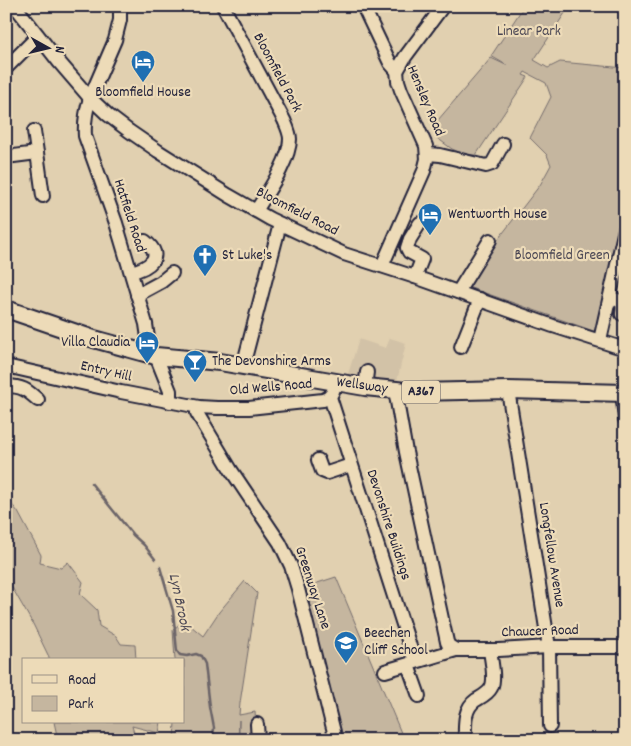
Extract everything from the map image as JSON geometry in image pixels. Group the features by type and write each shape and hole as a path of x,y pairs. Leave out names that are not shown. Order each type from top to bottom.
{"main road":[{"name":"Wellsway","path":"6,300 86,329 153,350"},
{"name":"Wellsway","path":"6,309 77,334 244,366 333,390 366,380 395,390 417,392 508,390 623,392"}],"street":[{"name":"Bloomfield Road","path":"15,6 59,62 90,98 108,115 136,136 256,211 344,254 625,349"},
{"name":"Hatfield Road","path":"120,6 120,20 115,40 90,98 85,116 85,136 116,223 153,350 170,391 170,402"},
{"name":"Bloomfield Park","path":"223,6 284,120 290,138 285,160 256,211"},
{"name":"Hensley Road","path":"362,6 390,63 397,71 401,90 424,140 428,154 424,171 382,266"},
{"path":"397,71 405,57 443,6"},
{"path":"6,68 38,36"},
{"path":"34,131 43,196"},
{"path":"428,154 486,166 492,164 503,144"},
{"path":"6,157 37,153"},
{"path":"415,277 422,259 409,252 407,248 420,223"},
{"path":"244,366 280,224"},
{"path":"600,340 610,298 620,272 625,229"},
{"path":"458,292 490,240"},
{"path":"131,272 148,266 154,258 153,249 145,241"},
{"path":"138,295 161,282 172,273"},
{"path":"610,298 617,299 622,303 622,314 625,315"},
{"path":"461,348 480,299"},
{"name":"Entry Hill","path":"6,366 198,407"},
{"path":"6,386 17,386 27,390 38,400"},
{"name":"Old Wells Road","path":"198,407 249,408 323,400 333,390"},
{"name":"Devonshire Buildings","path":"333,390 352,466 412,663 419,696"},
{"name":"Devonshire Buildings","path":"395,390 406,452 446,642 456,650"},
{"name":"Longfellow Avenue","path":"508,390 549,647 550,726"},
{"path":"623,392 625,419"},
{"name":"Greenway Lane","path":"198,407 197,413 231,470 280,543 290,566 336,740"},
{"path":"318,460 322,471 327,473 352,466"},
{"name":"Chaucer Road","path":"386,671 456,650 625,647"},
{"path":"465,740 468,709 491,689 493,680 490,650"},
{"path":"257,724 258,740"}],"shaded area":[{"path":"390,338 406,343 397,381 348,374 359,339 386,348"}],"green space":[{"name":"Bloomfield Green","path":"524,6 572,6 567,10 534,60 548,68 560,62 625,68 625,253 605,335 468,287 496,242 540,185 551,165 547,155 530,138 551,97 546,83 525,72 523,75 528,77 476,155 466,155 452,149 437,138 432,127 491,58 508,66 491,56"},
{"path":"6,497 18,512 41,555 40,563 61,568 68,562 83,582 80,594 97,610 99,626 116,636 121,644 135,645 136,658 49,658 33,624 10,584 6,583"},
{"name":"Beechen Cliff School","path":"336,577 404,740 340,740 301,592 305,587"},
{"path":"245,581 257,593 239,715 255,712 257,740 239,740 239,720 238,740 174,740 175,724 185,724 185,658 175,658 173,630 184,620 203,636 219,612"},
{"path":"54,724 161,724 159,733 132,726 136,740 58,740"}],"waterway":[{"name":"Lyn Brook","path":"91,483 155,559"},
{"name":"Lyn Brook","path":"160,567 173,611 177,651 180,655 196,654 201,656 205,664 214,728 213,740"}],"place":[{"name":"Bloomfield House","path":"143,83"},
{"name":"Wentworth House","path":"430,236"},
{"name":"St Luke's","path":"205,277"},
{"name":"Villa Claudia","path":"147,364"},
{"name":"The Devonshire Arms","path":"195,383"},
{"name":"Beechen Cliff School","path":"346,664"}],"park label":[{"name":"Linear Park","path":"529,32"}]}
